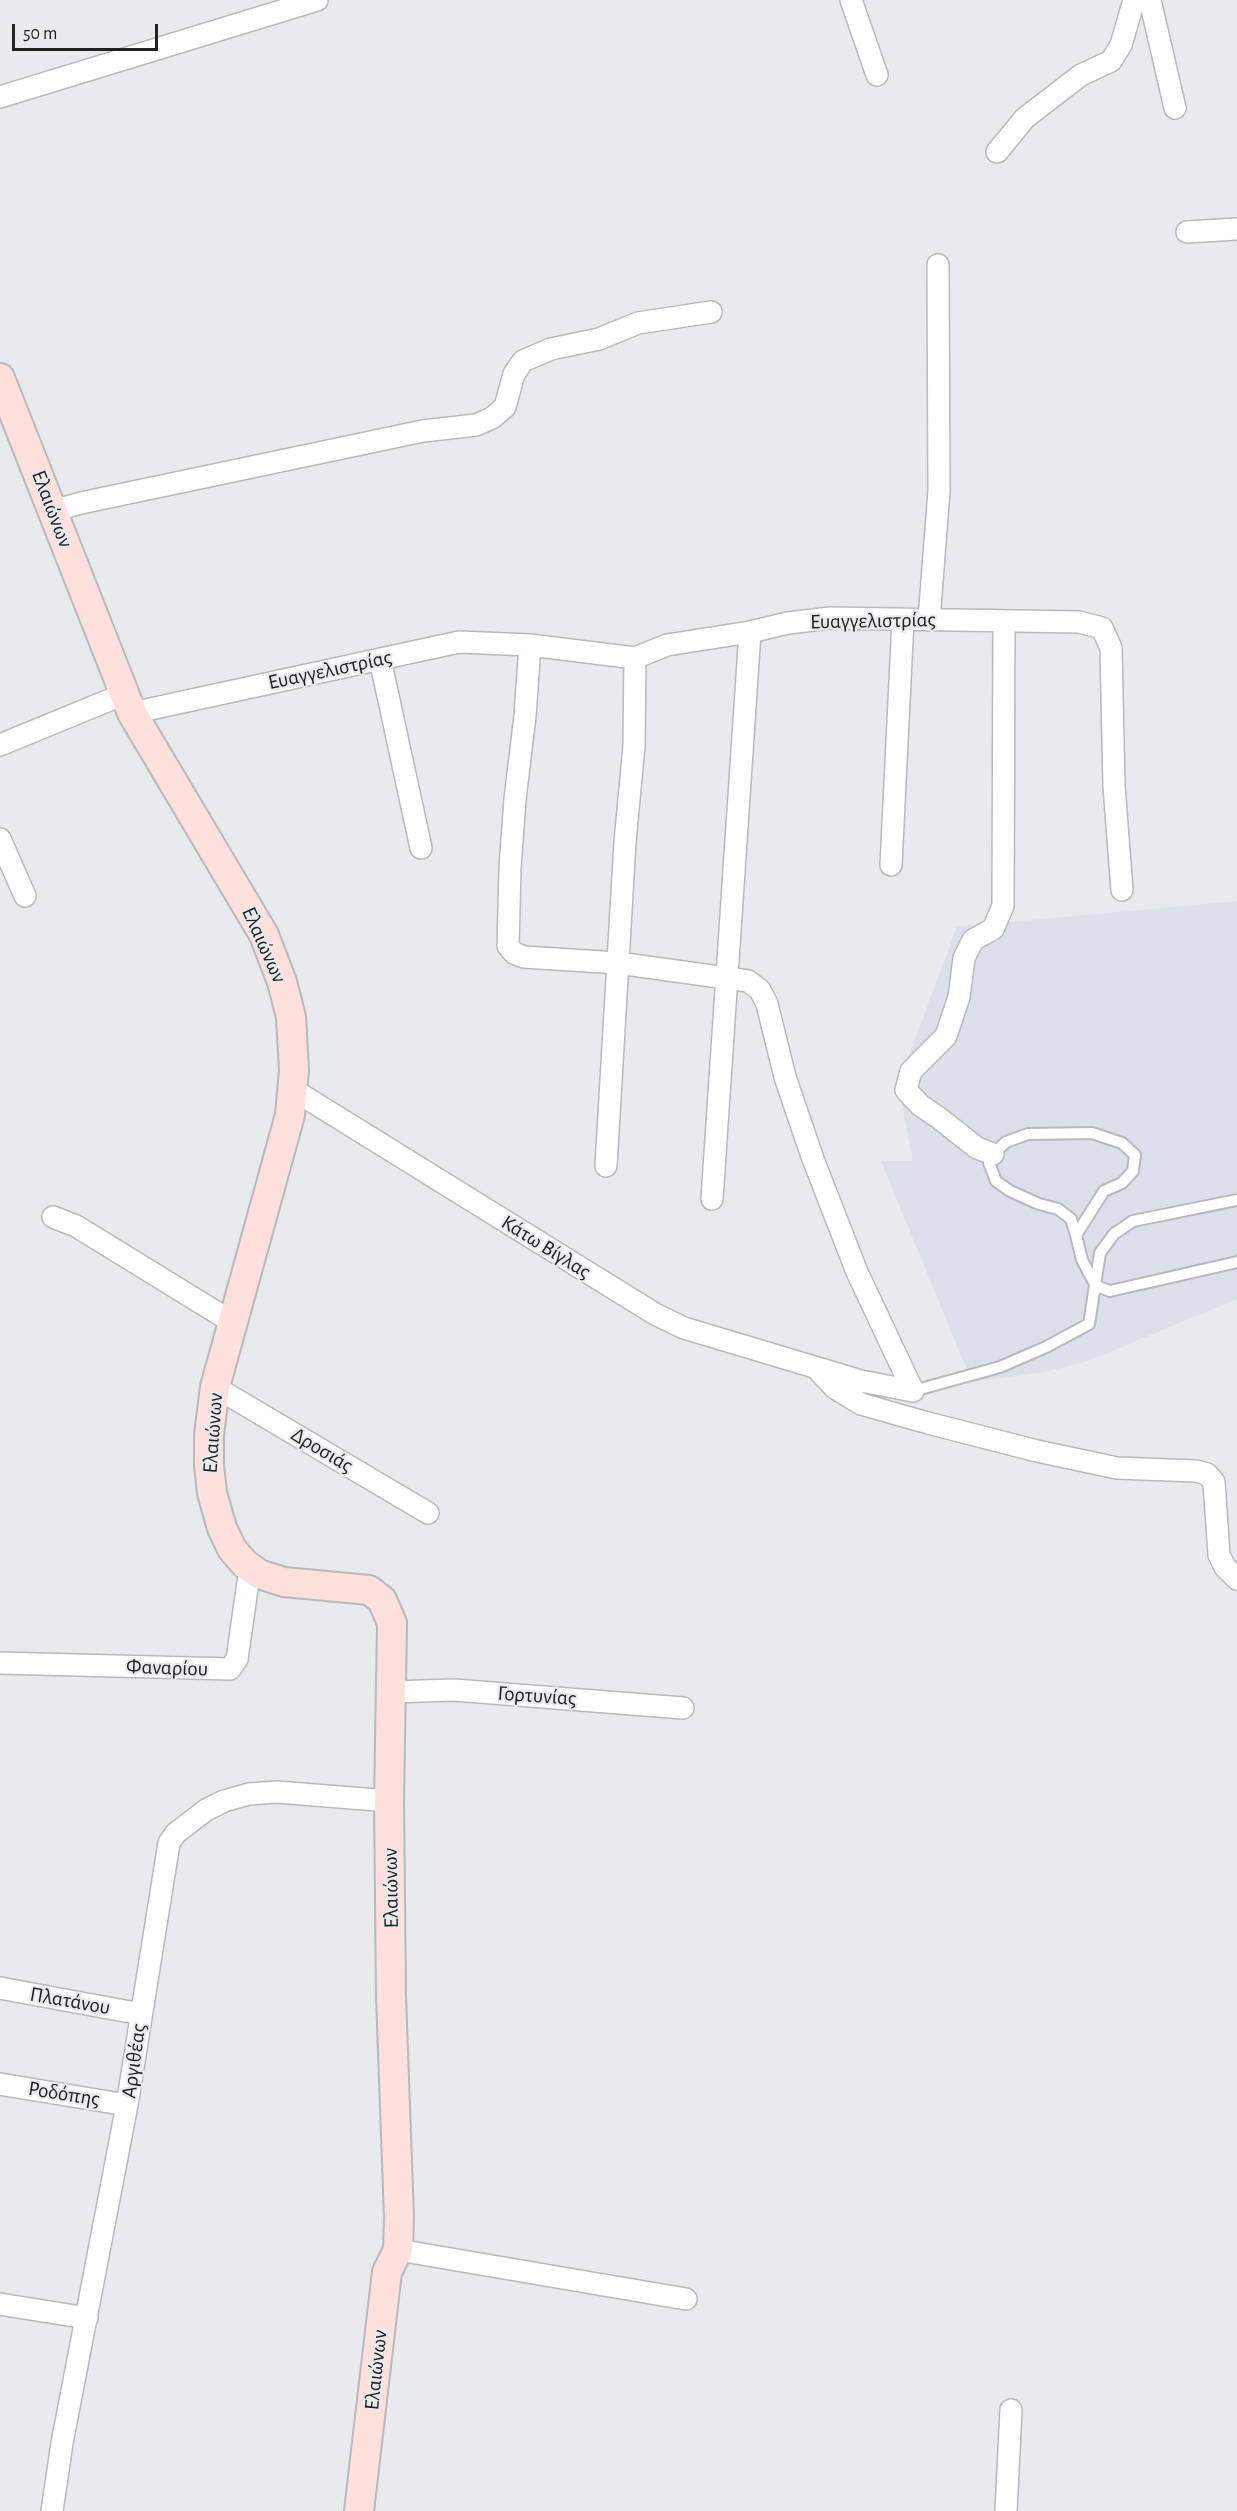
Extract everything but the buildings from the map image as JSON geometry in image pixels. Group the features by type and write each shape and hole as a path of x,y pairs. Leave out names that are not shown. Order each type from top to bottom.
{"main road":[{"name":"Ελαιώνων","path":"0,378 128,704 250,910 271,950 291,1017 294,1070 286,1136 215,1387 208,1455 212,1493 228,1542 239,1558 250,1568 284,1582 306,1586 359,1588 376,1594 387,1608 392,1623 389,1801 390,1996 400,2190 398,2250 387,2272 359,2511"}],"street":[{"path":"0,97 316,0"},
{"path":"851,0 877,75"},
{"path":"997,152 1025,117 1081,75 1111,61 1121,45 1134,0"},
{"path":"1150,0 1175,108"},
{"path":"1187,232 1237,230"},
{"path":"929,620 939,490 938,265"},
{"path":"52,511 423,431 476,424 492,418 505,407 514,374 523,361 551,349 599,339 638,323 711,312"},
{"name":"Ευαγγελιστρίας","path":"0,745 128,704 380,659 459,642 530,645 635,658 667,645 750,632 788,623 830,618 1079,622 1102,628 1111,648 1114,786 1122,890"},
{"path":"891,865 903,620"},
{"path":"993,1154 977,1148 920,1105 906,1090 910,1071 946,1036 959,997 964,958 973,940 993,929 1003,906 1004,621"},
{"path":"712,1199 750,632"},
{"path":"530,645 514,822 508,946 514,953 524,957 618,963 748,981 760,990 767,1004 785,1077 817,1170 857,1272 913,1391"},
{"path":"606,1166 625,842 634,746 635,658"},
{"path":"380,659 421,848"},
{"path":"0,839 26,896"},
{"name":"Κάτω Βίγλας","path":"292,1089 655,1314 713,1338 861,1382 913,1391"},
{"path":"53,1217 76,1226 232,1322"},
{"path":"817,1368 835,1388 861,1404 928,1423 1036,1451 1117,1468 1196,1471 1207,1474 1214,1482 1219,1555 1225,1567 1237,1579"},
{"name":"Δροσιάς","path":"215,1387 428,1513"},
{"name":"Φαναρίου","path":"0,1663 230,1669 237,1659 250,1568"},
{"name":"Γορτυνίας","path":"391,1692 454,1690 682,1708"},
{"name":"Αργιθέας","path":"52,2511 62,2443 127,2105 167,1851 173,1837 181,1828 216,1805 249,1794 285,1793 389,1801"},
{"name":"Πλατάνου","path":"0,1988 141,2014"},
{"name":"Ροδόπης","path":"0,2084 127,2105"},
{"path":"398,2250 686,2300"},
{"path":"0,2304 87,2318"},
{"path":"1006,2511 1011,2410"}],"lane":[{"path":"1076,1235 1104,1191 1122,1183 1133,1171 1135,1155 1122,1143 1092,1133 1028,1134 1006,1142 993,1154 989,1163 996,1181 1010,1191 1039,1204 1058,1209 1071,1219 1082,1260 1096,1286 1110,1291 1237,1262"},
{"path":"913,1391 1000,1367 1046,1347 1089,1324 1100,1253 1114,1234 1133,1221 1237,1200"}],"shaded area":[{"path":"1237,901 1237,1299 1088,1361 1045,1372 972,1382 881,1161 913,1161 898,1085 957,927"}]}
